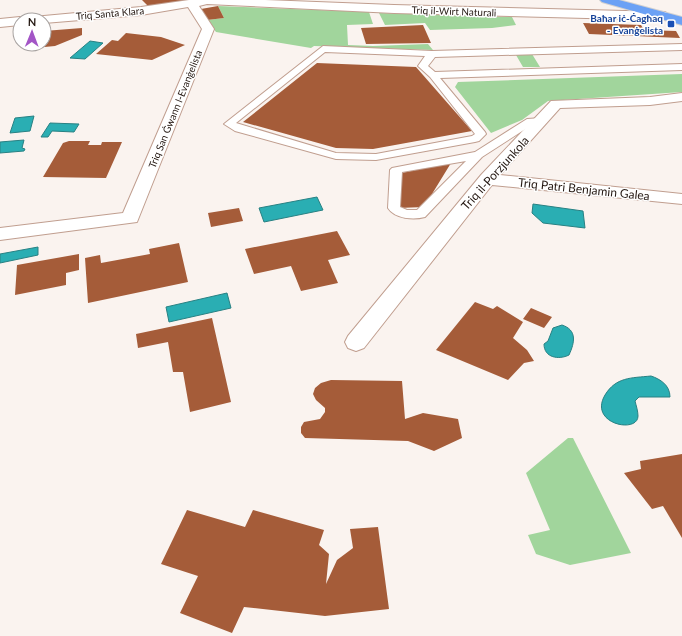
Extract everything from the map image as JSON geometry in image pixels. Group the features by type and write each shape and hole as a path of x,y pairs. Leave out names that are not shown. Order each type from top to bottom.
{"highway":[{"path":"606,0 682,21"},
{"path":"645,0 682,10"}],"street":[{"name":"Triq il-Wirt Naturali","path":"201,1 394,4 557,13 665,16"},
{"name":"Triq Santa Klara","path":"52,19 141,11 201,1"},
{"name":"Triq San Ġwann l-Evanġelista","path":"0,234 130,218 208,29 201,1"},
{"name":"Triq il-Wirt Naturali","path":"557,13 581,11 588,5 587,1"},
{"path":"0,23 12,22"},
{"name":"Triq il-Porzjunkola","path":"356,342 487,179 542,122 556,104 650,101 682,97"},
{"name":"Triq Patri Benjamin Galea","path":"487,179 682,199"}],"lane":[{"path":"432,54 423,66 433,75 481,134 475,139 376,157 336,156 239,129 229,124 323,49 432,54 682,46"},
{"path":"433,75 682,67"},
{"path":"478,155 396,170 394,208 398,211 414,215 421,214 478,155 531,121 542,122"}],"green space":[{"path":"218,6 369,12 373,24 347,25 348,45 373,46 428,44 433,50 314,46 311,48 216,32 207,20 224,18"},
{"path":"379,13 512,17 516,25 492,28 430,30 425,23 385,25"},
{"path":"532,54 540,67 523,67 516,55"},
{"path":"682,74 682,92 548,101 522,120 491,133 455,87 458,82"},
{"path":"568,438 573,438 631,553 570,565 536,554 528,535 550,530 526,473"}],"water":[{"path":"90,41 103,43 85,59 70,58"},
{"path":"34,116 30,131 10,133 15,118"},
{"path":"50,123 79,124 74,132 52,131 48,137 41,137"},
{"path":"24,140 22,148 25,149 24,151 0,153 0,142"},
{"path":"317,197 323,210 264,222 259,208"},
{"path":"533,204 583,211 585,228 543,223 532,213"},
{"path":"38,247 38,255 0,263 0,254"},
{"path":"227,293 231,308 169,322 166,307"},
{"path":"562,325 567,327 572,333 573,346 569,355 565,357 553,357 546,352 544,344 548,341 553,328"},
{"path":"651,376 661,381 666,386 670,393 670,397 639,397 635,401 638,416 636,421 630,424 623,425 608,419 603,413 602,405 605,395 609,389 625,380"}],"building":[{"path":"142,0 184,0 184,1 150,8"},
{"path":"218,6 224,18 207,20 201,9"},
{"path":"583,23 641,25 644,30 676,31 680,38 589,34"},
{"path":"423,25 431,43 366,44 361,28"},
{"path":"82,28 82,35 52,46 52,30"},
{"path":"126,33 161,37 185,45 152,60 96,54 112,40 118,41"},
{"path":"317,63 416,67 472,131 373,149 336,148 243,122"},
{"path":"69,141 90,141 88,145 101,145 102,142 122,142 106,178 43,177 63,143"},
{"path":"451,163 424,207 398,208 401,173"},
{"path":"239,208 243,221 211,227 208,213"},
{"path":"337,231 350,255 328,260 338,283 301,291 291,266 254,274 245,249"},
{"path":"179,243 188,282 88,303 85,258 100,255 101,263 150,254 149,249"},
{"path":"79,254 79,270 66,273 66,285 15,295 17,265"},
{"path":"475,302 493,309 497,306 523,322 513,338 527,350 534,361 524,363 508,380 436,350"},
{"path":"531,308 552,317 544,328 523,319"},
{"path":"212,318 231,402 190,412 183,372 173,372 168,342 138,348 136,334"},
{"path":"331,380 402,381 405,419 423,413 458,419 462,438 434,451 408,441 305,438 301,433 301,427 304,422 320,419 325,412 325,408 316,400 313,394 315,388 321,383"},
{"path":"682,454 682,538 663,506 652,509 624,473 641,469 640,461"},
{"path":"187,510 245,527 253,510 324,530 319,545 329,554 326,584 337,560 353,548 350,529 378,527 389,609 325,616 244,607 232,633 180,613 198,576 161,564"}],"place":[{"name":"Baħar iċ-Ċagħaq - Evanġelista","path":"671,24"}]}
